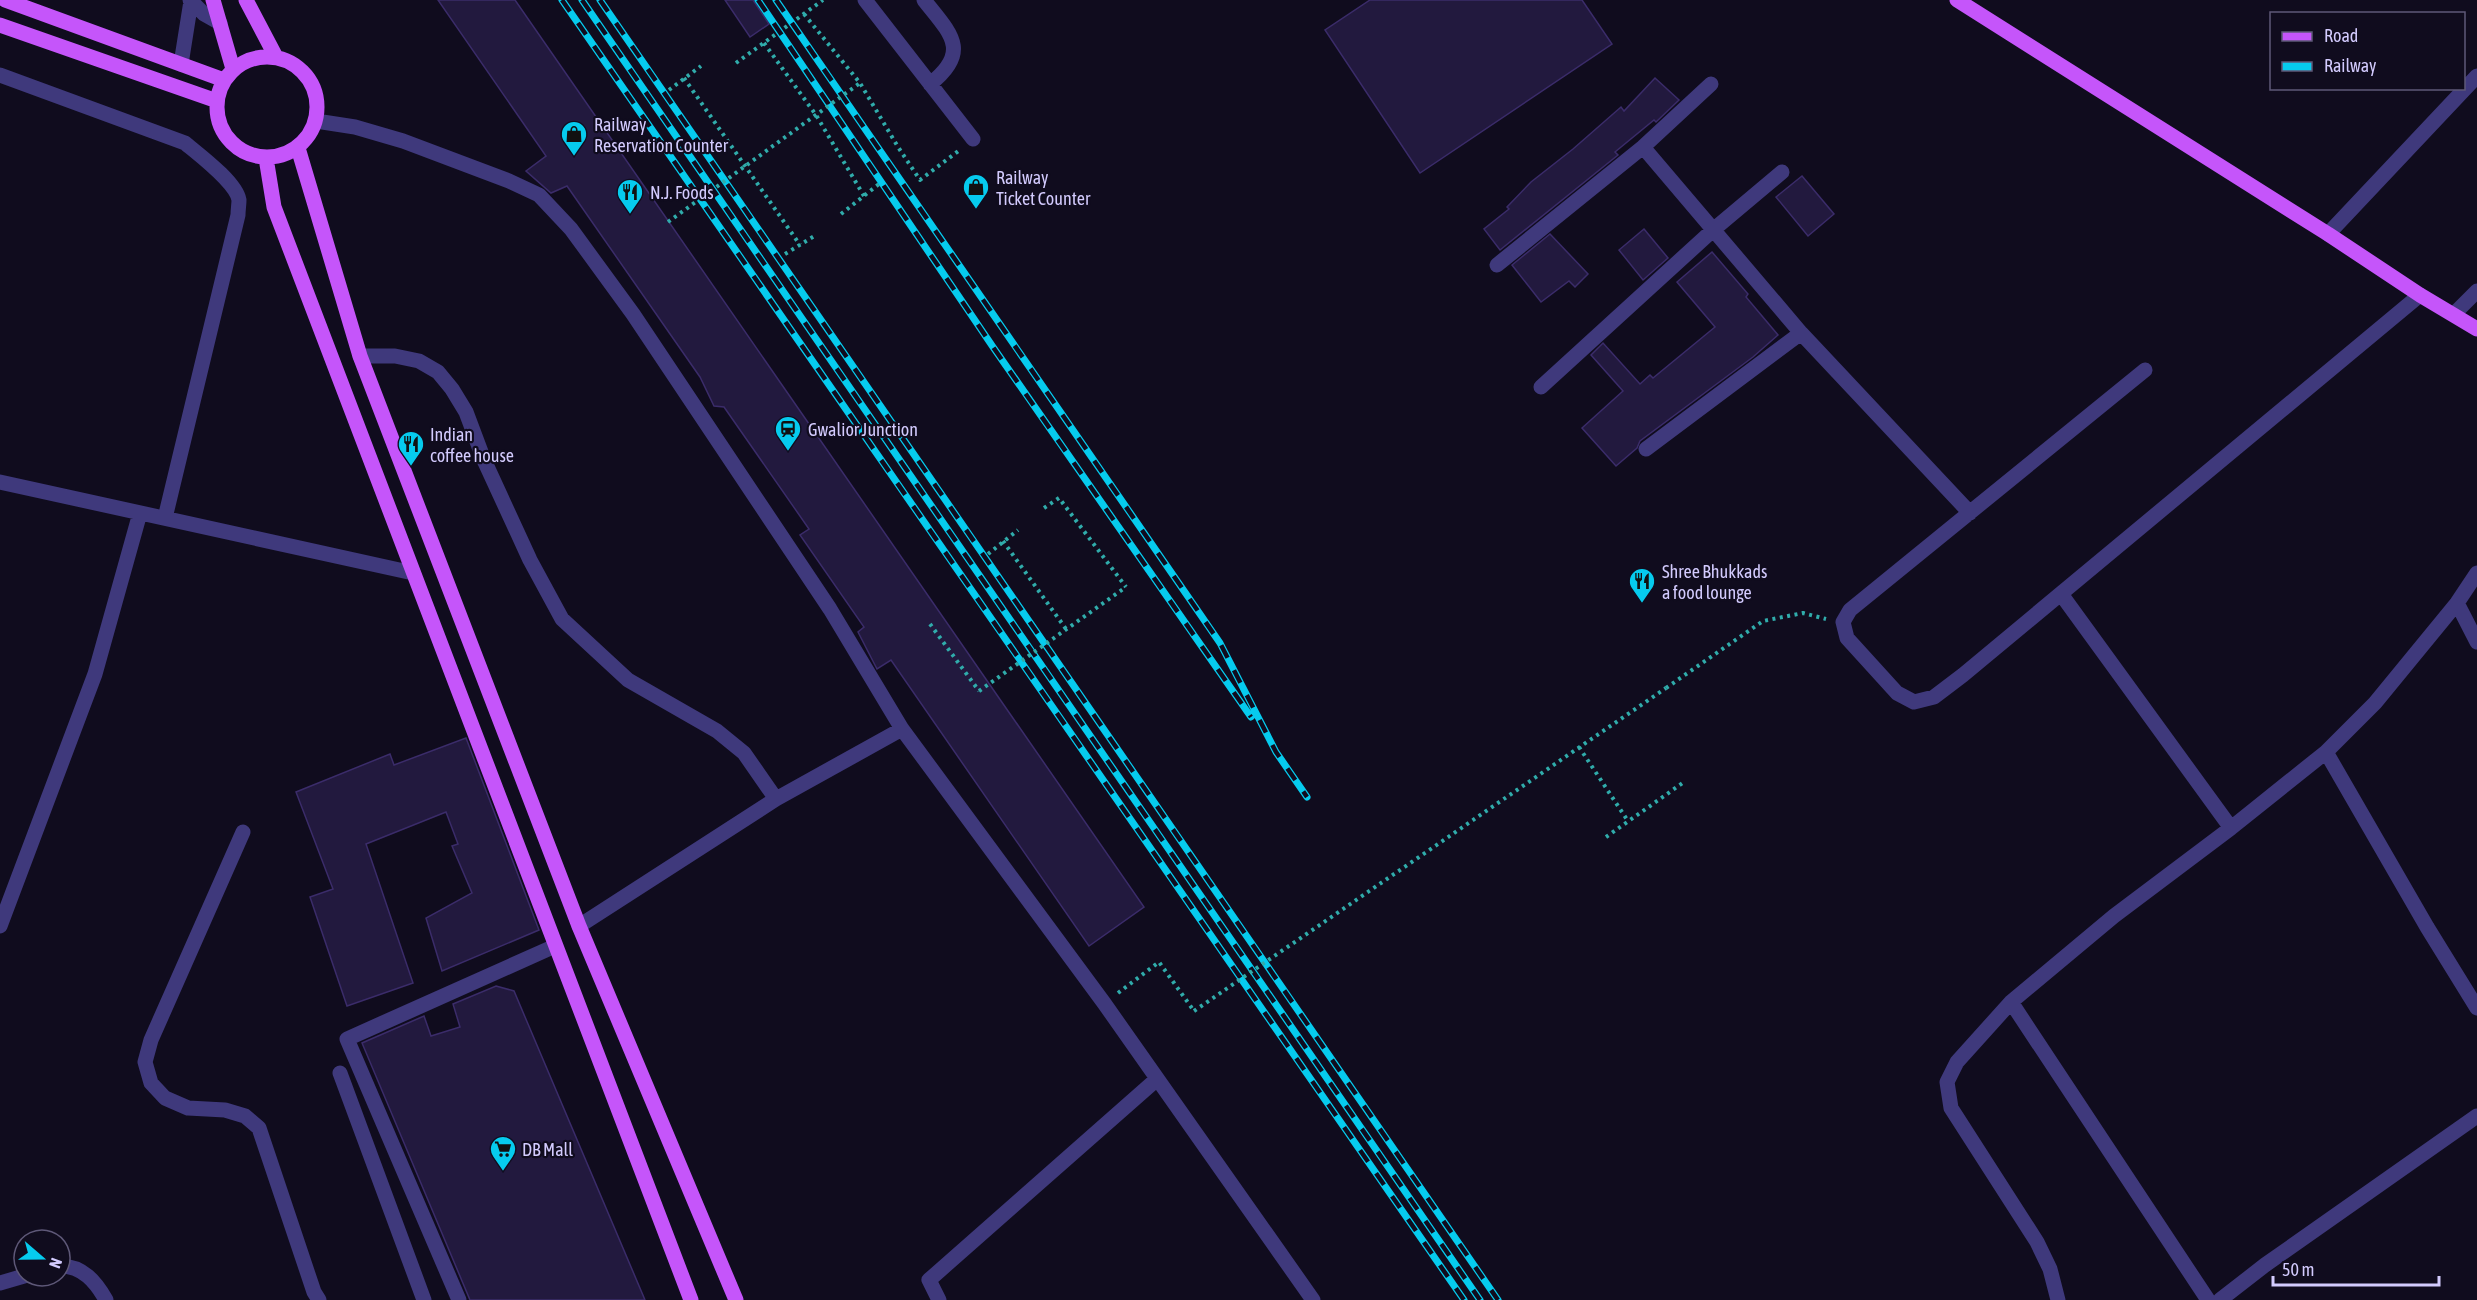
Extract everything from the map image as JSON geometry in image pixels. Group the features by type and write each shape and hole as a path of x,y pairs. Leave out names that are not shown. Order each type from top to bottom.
{"main road":[{"path":"5,0 181,64 229,74"},
{"path":"213,0 220,23 229,74"},
{"path":"246,0 276,57"},
{"path":"1965,2 2420,295 2477,329"},
{"path":"0,25 217,101"},
{"path":"276,57 292,62 305,73 314,87 318,104 316,121 309,136 298,148 283,156 266,158 250,155 235,147 224,134 217,118 217,101 229,74 252,59 276,57"},
{"path":"298,148 360,356 579,926 736,1300"},
{"path":"266,158 274,207 686,1296"}],"street":[{"path":"865,0 973,139"},
{"path":"924,0 948,31 954,46 953,60 944,74 930,84"},
{"path":"181,64 190,1"},
{"path":"190,1 204,14 220,23"},
{"path":"0,75 184,143 210,165 233,189 239,199 238,214 165,518"},
{"path":"2465,89 2477,76"},
{"path":"1497,265 1643,147 1711,84"},
{"path":"2328,234 2464,90"},
{"path":"316,121 355,127 403,141 509,181 539,195 571,229 633,314 830,609 902,729 1104,1003 1312,1300"},
{"path":"1643,147 1801,333 1970,513"},
{"path":"1541,387 1713,230 1782,172"},
{"path":"2454,314 2477,291"},
{"path":"2145,370 1850,610 1843,622 1847,638 1897,693 1914,702 1934,697 2420,295"},
{"path":"1646,449 1801,333"},
{"path":"360,356 395,356 419,361 438,372 466,412 484,460 530,560 562,619 628,680 717,731 735,745 744,753 776,799"},
{"path":"0,482 413,573"},
{"path":"0,926 95,674 140,513"},
{"path":"2058,1300 2050,1269 2037,1242 1951,1108 1947,1082 1957,1062 2011,1002 2114,916 2231,828 2326,752 2375,703 2476,577"},
{"path":"2061,594 2231,828"},
{"path":"2457,603 2477,642"},
{"path":"579,926 776,799 902,729"},
{"path":"2326,752 2427,927 2477,1008"},
{"path":"243,832 151,1040 145,1062 151,1083 165,1098 188,1108 225,1110 245,1116 259,1128 314,1292 319,1300"},
{"path":"459,1300 347,1039 555,946"},
{"path":"2011,1002 2208,1300"},
{"path":"340,1073 424,1300"},
{"path":"939,1300 929,1280 1157,1079"},
{"path":"2220,1300 2265,1265 2477,1116"},
{"path":"72,1269 81,1271 97,1283 106,1300"}],"path":[{"path":"736,63 823,0"},
{"path":"804,14 860,83 920,180 973,139"},
{"path":"764,43 816,115 864,196"},
{"path":"669,90 701,66"},
{"path":"684,78 800,245"},
{"path":"668,222 860,83"},
{"path":"841,214 879,184"},
{"path":"784,254 816,234"},
{"path":"930,624 979,692 1126,587 1059,498 1044,508"},
{"path":"988,554 1018,530"},
{"path":"1003,541 1066,629"},
{"path":"1104,1003 1159,962 1194,1011 1763,621 1803,613 1843,622"},
{"path":"1579,747 1628,821"},
{"path":"1606,837 1684,782"}],"building":[{"path":"438,0 515,0 1144,907 1089,946 891,660 877,669 858,632 864,627 800,535 809,529 724,407 714,406 700,377 567,186 551,193 526,171 546,156"},
{"path":"725,0 753,0 769,24 750,37"},
{"path":"1370,0 1582,0 1612,44 1420,173 1325,30"},
{"path":"1655,78 1679,100 1656,122 1654,120 1615,152 1618,155 1500,250 1484,229 1509,209 1507,207 1531,182 1621,107 1624,111"},
{"path":"1802,176 1834,214 1808,236 1776,197"},
{"path":"1644,229 1668,258 1643,280 1619,250"},
{"path":"1550,234 1588,274 1575,287 1569,281 1541,302 1512,265"},
{"path":"1712,252 1748,294 1746,297 1778,335 1753,357 1640,441 1637,448 1616,466 1582,428 1623,391 1591,355 1603,343 1640,384 1650,375 1653,378 1715,327 1677,282"},
{"path":"466,738 539,930 442,971 426,918 472,893 452,846 458,844 446,812 366,844 413,983 347,1006 310,897 333,889 296,792 390,754 394,765"},
{"name":"DB Mall","path":"496,986 514,991 645,1300 470,1300 362,1043 424,1016 431,1036 460,1027 453,1004"}],"railway":[{"path":"562,0 1464,1300"},
{"path":"582,0 1480,1300"},
{"path":"600,0 1498,1300"},
{"path":"758,0 993,347 1251,717"},
{"path":"776,0 1220,643 1276,752 1307,797"}],"place":[{"name":"Railway Reservation Counter","path":"574,157"},
{"name":"Railway Ticket Counter","path":"976,210"},
{"name":"N.J. Foods","path":"630,215"},
{"name":"Gwalior Junction","path":"788,452"},
{"name":"Indian coffee house","path":"411,467"},
{"name":"Shree Bhukkads a food lounge","path":"1642,604"},
{"name":"DB Mall","path":"503,1172"}]}
